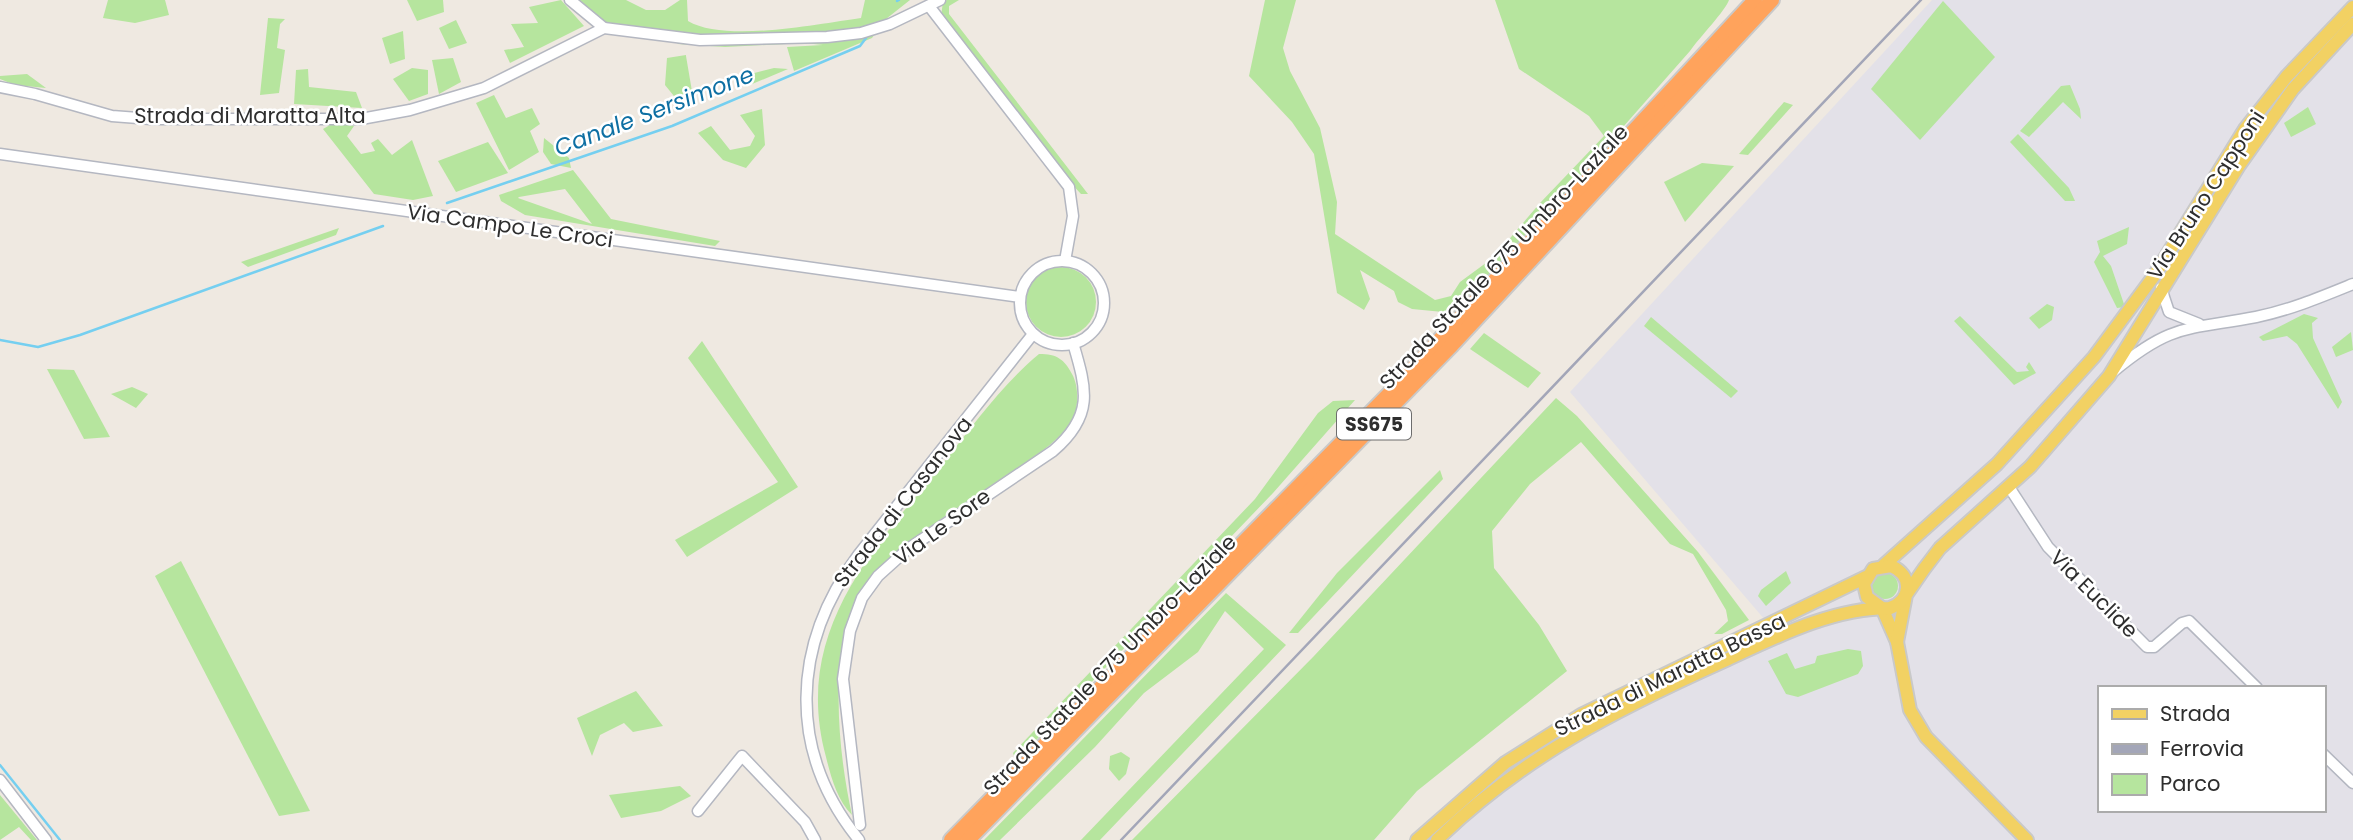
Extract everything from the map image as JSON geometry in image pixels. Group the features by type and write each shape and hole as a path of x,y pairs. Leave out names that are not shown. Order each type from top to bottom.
{"highway":[{"name":"Strada Statale 675 Umbro-Laziale","path":"951,840 1393,390 1755,0"},
{"name":"Strada Statale 675 Umbro-Laziale","path":"968,840 1452,345 1772,0"}],"main road":[{"name":"Via Bruno Capponi","path":"1884,565 1905,543 1947,511 1997,464 2094,357 2154,276 2245,129 2287,76 2353,6"},
{"name":"Via Bruno Capponi","path":"1906,595 1940,548 2009,487 2109,376 2238,167 2285,100 2353,24"},
{"path":"2094,357 2106,361 2109,376"},
{"path":"1897,642 1907,580 1898,569 1884,565 1873,569 1866,578 1867,597 1882,608 1897,642 1910,710 1926,737 2027,840"},
{"name":"Strada di Maratta Bassa","path":"1417,840 1505,763 1581,715 1866,578"},
{"path":"1882,608 1896,606 1906,595"},
{"name":"Strada di Maratta Bassa","path":"1437,840 1516,772 1552,747 1643,698 1805,626 1843,612 1882,608"}],"street":[{"path":"570,0 604,28 700,40 827,37 860,33 940,0"},
{"path":"929,6 1069,187 1073,216 1065,261"},
{"name":"Strada di Maratta Alta","path":"0,87 35,93 112,116 151,119 361,118 410,110 484,88 604,28"},
{"name":"Via Campo Le Croci","path":"0,153 1020,297"},
{"path":"1065,261 1091,273 1104,299 1097,327 1073,344 1052,344 1033,334 1022,317 1020,297 1025,282 1035,270 1049,262 1065,261"},
{"path":"2109,376 2158,338 2200,324 2256,317 2298,306 2353,284"},
{"path":"2161,288 2169,312 2200,324"},
{"name":"Strada di Casanova","path":"859,840 841,818 817,767 806,709 807,674 822,614 843,575 1033,334"},
{"name":"Via Le Sore","path":"860,825 843,679 855,613 869,588 892,562 1053,451 1071,434 1080,421 1085,392 1073,344"},
{"name":"Via Euclide","path":"2009,487 2048,547 2147,647 2154,647 2182,622 2189,621 2255,686"},
{"path":"698,811 742,756 805,822 815,840"},
{"path":"2325,756 2353,783"},
{"path":"0,780 46,840"}],"shaded area":[{"path":"1932,0 2353,0 2353,840 1449,840 1512,781 1644,702 1783,641 1570,392"}],"green space":[{"path":"108,0 165,0 169,15 135,23 103,18"},
{"path":"407,0 443,0 444,12 417,21"},
{"path":"561,0 584,26 510,63 504,50 524,47 511,24 538,23 529,7"},
{"path":"576,0 626,0 646,10 665,10 680,0 687,0 688,21 724,31 747,31 861,18 865,0 910,0 886,19 872,38 794,71 787,47 823,45 804,43 725,47 678,44 668,32 604,23"},
{"path":"959,0 949,6 949,14 1088,194 1081,194 1067,179 941,16 943,2"},
{"path":"1265,0 1296,0 1283,48 1290,71 1320,128 1337,202 1335,234 1435,300 1451,296 1460,282 1494,257 1540,203 1604,136 1589,116 1519,69 1495,0 1729,0 1690,51 1504,262 1454,308 1443,312 1412,309 1398,302 1394,291 1360,270 1370,299 1364,310 1337,293 1314,154 1292,122 1249,76"},
{"path":"1943,1 1995,57 1920,140 1871,89"},
{"path":"268,18 285,19 280,24 277,48 285,50 279,93 260,95"},
{"path":"456,20 467,43 449,49 439,28"},
{"path":"403,31 405,59 390,64 382,38"},
{"path":"686,55 694,103 678,101 665,85 667,58"},
{"path":"453,58 461,82 439,94 432,60"},
{"path":"412,68 428,70 428,94 409,101 393,79"},
{"path":"774,68 788,69 745,87 735,78"},
{"path":"308,69 309,87 356,92 362,108 294,104 296,70"},
{"path":"27,74 46,88 15,85 0,79 0,76"},
{"path":"2070,85 2080,109 2081,119 2063,102 2029,137 2020,131 2061,86"},
{"path":"494,95 506,118 532,108 540,124 530,131 539,152 509,170 476,103"},
{"path":"1784,102 1793,105 1748,155 1739,154"},
{"path":"2308,107 2316,124 2291,137 2284,123"},
{"path":"762,109 765,145 746,168 723,160 698,133 711,126 730,150 750,146 755,136 740,115"},
{"path":"337,121 354,126 347,136 361,154 375,151 371,143 378,139 392,155 412,140 433,196 413,200 374,194 323,129"},
{"path":"2018,134 2069,188 2075,201 2065,201 2010,142"},
{"path":"544,138 569,158 571,168 551,164 543,152"},
{"path":"488,142 508,173 456,192 438,161"},
{"path":"1702,163 1734,166 1685,222 1664,182"},
{"path":"573,170 611,219 720,241 715,246 525,215 501,201 499,195","holes":["565,189 592,224 518,198"]},
{"path":"2129,227 2127,244 2103,256 2111,266 2125,307 2117,308 2094,262 2100,252 2097,241"},
{"path":"339,228 336,235 248,267 241,262"},
{"path":"1061,267 1086,277 1096,302 1086,327 1061,337 1036,327 1026,302 1036,277"},
{"path":"2047,304 2054,307 2052,320 2039,329 2029,318"},
{"path":"2304,314 2318,318 2312,323 2313,338 2342,402 2338,409 2297,344 2287,336 2263,341 2259,337"},
{"path":"1960,316 2017,372 2029,371 2026,367 2029,362 2036,373 2014,385 1954,321"},
{"path":"1651,317 1738,391 1731,398 1644,326"},
{"path":"2351,332 2353,350 2336,357 2332,347"},
{"path":"1484,333 1541,373 1528,388 1470,349"},
{"path":"702,341 798,487 687,557 675,540 778,482 688,358"},
{"path":"1039,354 1059,358 1074,379 1077,403 1067,428 1039,453 930,527 887,562 859,595 849,619 839,673 839,703 843,762 852,815 838,795 832,780 818,712 820,671 829,632 845,596 891,527 989,405"},
{"path":"47,369 74,370 110,437 84,439"},
{"path":"132,387 148,394 136,408 111,394"},
{"path":"1556,398 1577,416 1698,552 1749,620 1722,634 1714,634 1728,621 1726,610 1693,554 1670,544 1581,442 1530,484 1492,531 1494,568 1539,625 1567,671 1417,791 1374,840 1132,840 1314,656"},
{"path":"1355,400 1273,493 1016,761 1013,753 1255,499 1318,413 1333,401"},
{"path":"1440,470 1443,479 1298,633 1289,633 1337,573"},
{"path":"181,561 310,811 279,816 155,576"},
{"path":"1786,571 1791,583 1766,606 1758,596 1761,590"},
{"path":"1885,573 1894,577 1898,586 1894,595 1885,599 1876,595 1872,586 1876,577"},
{"path":"1226,593 1286,645 1100,840 1081,840 1264,649 1225,611 1198,652 1144,693 1095,747 1000,840 984,840"},
{"path":"1848,649 1861,651 1863,666 1858,674 1798,697 1786,694 1768,661 1787,653 1795,669 1815,663 1817,656"},
{"path":"636,691 663,726 633,732 624,723 600,735 592,756 577,718"},
{"path":"1121,752 1130,758 1126,774 1119,781 1109,769 1110,756"},
{"path":"680,786 691,796 661,811 621,818 609,795"},
{"path":"0,795 37,840 31,840 19,827 0,840"}],"waterway":[{"name":"Canale Sersimone","path":"447,203 672,126 860,46 866,38"},
{"name":"Canale Sersimone","path":"0,340 38,347 80,335 383,226"},
{"path":"0,765 60,840"}],"railway":[{"path":"1121,840 1921,0"}]}
